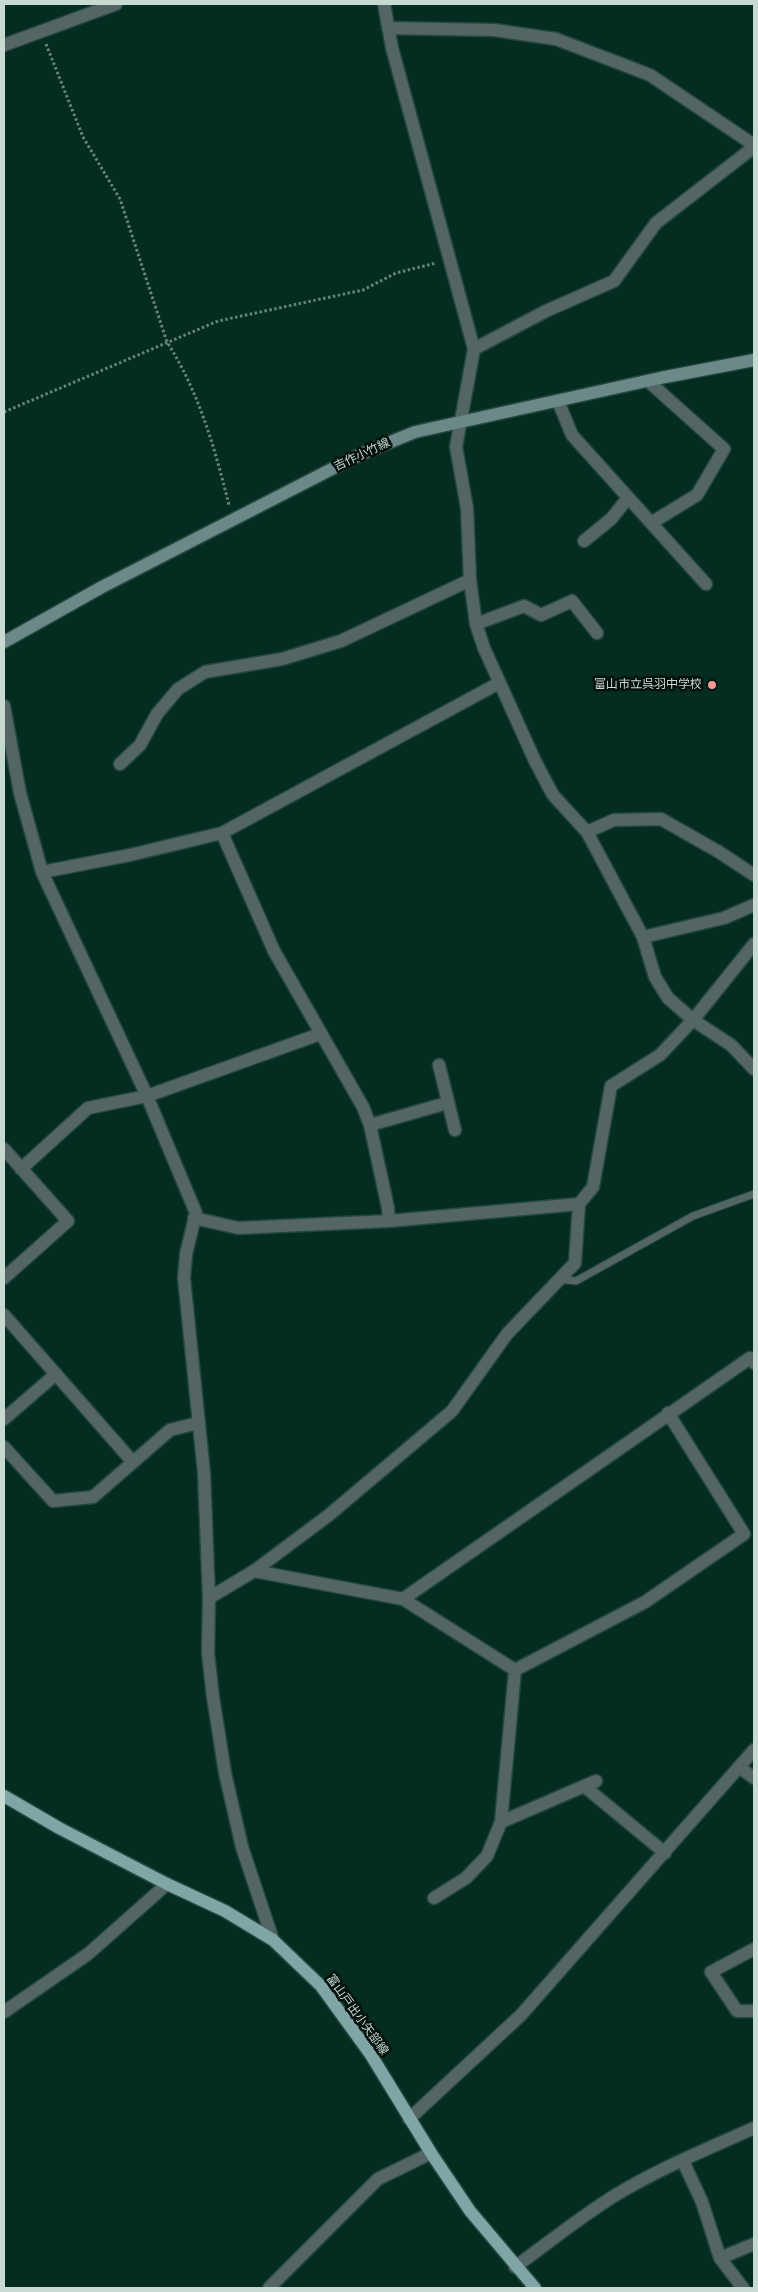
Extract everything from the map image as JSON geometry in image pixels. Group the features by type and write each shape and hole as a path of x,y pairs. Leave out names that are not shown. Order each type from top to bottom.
{"main road":[{"name":"吉作小竹線","path":"4,642 102,588 361,454 415,432 754,360"},
{"name":"富山戸出小矢部線","path":"4,1796 59,1828 166,1884 225,1911 273,1940 321,1986 370,2055 430,2153 470,2211 534,2288"}],"street":[{"path":"4,45 116,4"},
{"path":"384,4 388,28 474,349 456,447 467,508 470,580 476,624 499,683 553,796 587,832 643,937 655,977 668,998 693,1020 731,1045 754,1069"},
{"path":"388,28 494,30 556,39 650,75 754,146 656,223 614,281 546,310 474,349"},
{"path":"648,381 724,449 697,495 651,523"},
{"path":"558,401 572,435 706,584"},
{"path":"584,541 611,519 628,498"},
{"path":"120,764 140,744 157,714 178,689 205,672 282,659 341,641 470,580"},
{"path":"476,624 524,606 541,615 572,601 597,633"},
{"path":"42,872 130,856 222,833 499,683"},
{"path":"4,706 20,793 42,872 147,1096 196,1213 184,1278 204,1473 209,1598 208,1653 225,1773 242,1848 273,1940"},
{"path":"587,832 614,820 661,819 719,852 754,875"},
{"path":"222,833 274,950 363,1107 370,1125 388,1208 389,1221"},
{"path":"643,937 724,918 754,905"},
{"path":"209,1598 254,1571 328,1515 452,1411 507,1334 575,1263 579,1204 593,1187 611,1086 660,1055 693,1020 754,944"},
{"path":"22,1169 88,1108 147,1096 320,1034"},
{"path":"439,1065 447,1103 456,1130"},
{"path":"370,1125 447,1103"},
{"path":"4,1149 68,1221 4,1278"},
{"path":"194,1218 238,1228 389,1221 579,1204"},
{"path":"4,1315 132,1461"},
{"path":"403,1599 668,1413 750,1358 754,1363"},
{"path":"4,1420 56,1374"},
{"path":"515,1670 645,1602 744,1534 668,1413"},
{"path":"4,1447 52,1501 93,1497 132,1461 170,1430 198,1423"},
{"path":"254,1571 403,1599 515,1670"},
{"path":"434,1898 466,1878 487,1856 501,1822 515,1670"},
{"path":"409,2119 521,2015 754,1750"},
{"path":"739,1767 754,1778"},
{"path":"501,1822 596,1781"},
{"path":"584,1786 664,1853"},
{"path":"4,2012 88,1954 166,1884"},
{"path":"754,1949 711,1972 737,2011 754,2011"},
{"path":"515,2267 567,2228 615,2196 683,2161 754,2128"},
{"path":"269,2288 378,2180 430,2153"},
{"path":"683,2161 702,2202 720,2258 743,2288"},
{"path":"720,2258 754,2244"}],"lane":[{"path":"559,1279 576,1281 693,1216 754,1194"}],"path":[{"path":"41,32 83,136 120,198 167,342 179,361 211,435 233,520"},
{"path":"4,412 218,321 362,290 396,273 450,260"}],"place":[{"name":"富山市立呉羽中学校","path":"712,685"}]}
